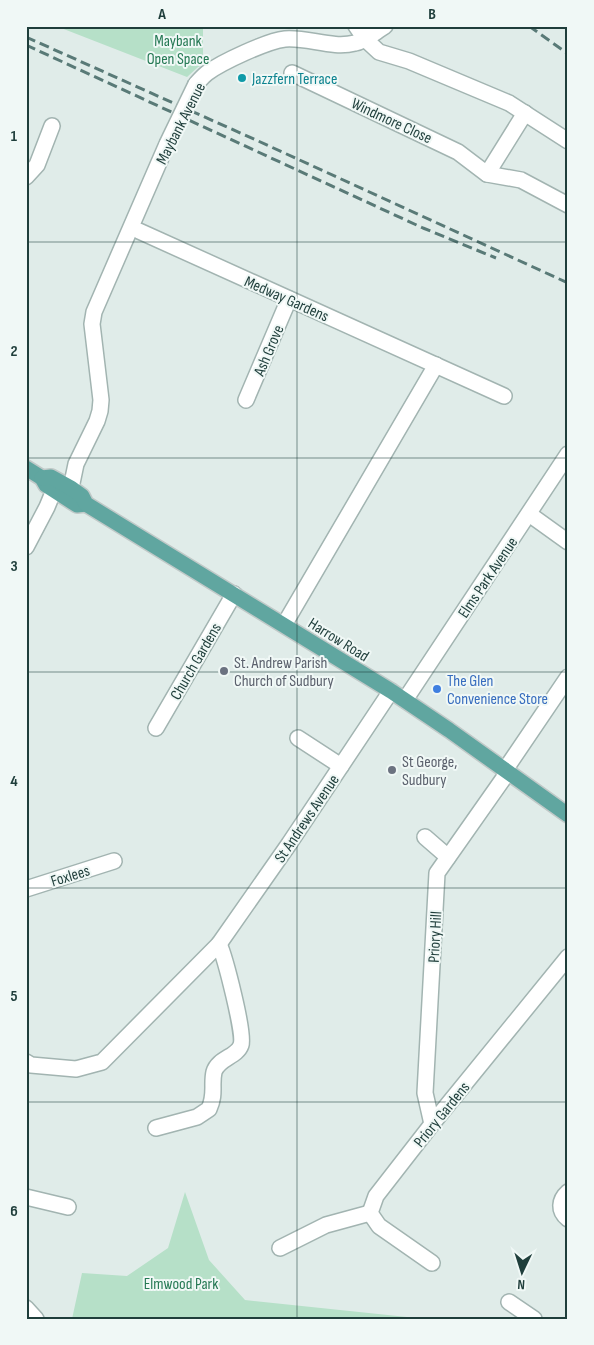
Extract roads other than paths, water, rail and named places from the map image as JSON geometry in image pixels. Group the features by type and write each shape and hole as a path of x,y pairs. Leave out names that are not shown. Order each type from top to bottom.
{"main road":[{"name":"Harrow Road","path":"26,468 49,482 77,505 86,504"},
{"name":"Harrow Road","path":"49,482 71,488 82,496 86,504 391,691 566,811"}],"street":[{"path":"356,26 364,40 379,52 409,61 484,91 509,103 568,141"},
{"path":"364,40 385,26"},
{"name":"Maybank Avenue","path":"71,488 76,464 100,411 101,400 92,324 94,312 167,144 196,84 205,74 223,63 273,42 286,39 354,44 364,40"},
{"name":"Windmore Close","path":"292,73 458,152 476,168 487,174 521,180 568,205"},
{"path":"487,174 525,113"},
{"path":"26,177 37,165 52,126"},
{"name":"Medway Gardens","path":"139,231 504,396"},
{"name":"Ash Grove","path":"246,400 289,299"},
{"path":"284,626 436,365"},
{"name":"Elms Park Avenue","path":"405,700 568,454"},
{"path":"30,541 47,508 49,482 70,470 76,464"},
{"path":"528,514 568,542"},
{"name":"Church Gardens","path":"156,728 234,594"},
{"name":"Priory Hill","path":"432,1124 425,1093 438,873 568,676"},
{"name":"St Andrews Avenue","path":"26,1062 76,1069 102,1062 219,944 391,691"},
{"path":"298,738 341,766"},
{"path":"425,837 448,857"},
{"name":"Foxlees","path":"26,888 114,861"},
{"path":"156,1128 198,1117 209,1109 214,1095 214,1072 222,1061 237,1051 241,1045 226,963 219,944"},
{"name":"Priory Gardens","path":"370,1213 376,1196 568,957"},
{"path":"568,1192 561,1200 560,1207 568,1219"},
{"path":"26,1197 68,1207"},
{"path":"280,1248 326,1225 370,1213 379,1226 432,1263"},
{"path":"509,1302 534,1319"},
{"path":"26,1308 36,1319"}],"railway":[{"path":"529,26 568,54"},
{"path":"26,37 568,283"},
{"path":"26,45 423,228 496,258"}],"place":[{"name":"Jazzfern Terrace","path":"242,78"},
{"name":"St. Andrew Parish Church of Sudbury","path":"224,671"},
{"name":"The Glen Convenience Store","path":"437,689"},
{"name":"St George, Sudbury","path":"392,770"}],"park label":[{"name":"Maybank Open Space","path":"178,49"},
{"name":"Elmwood Park","path":"181,1283"}]}
